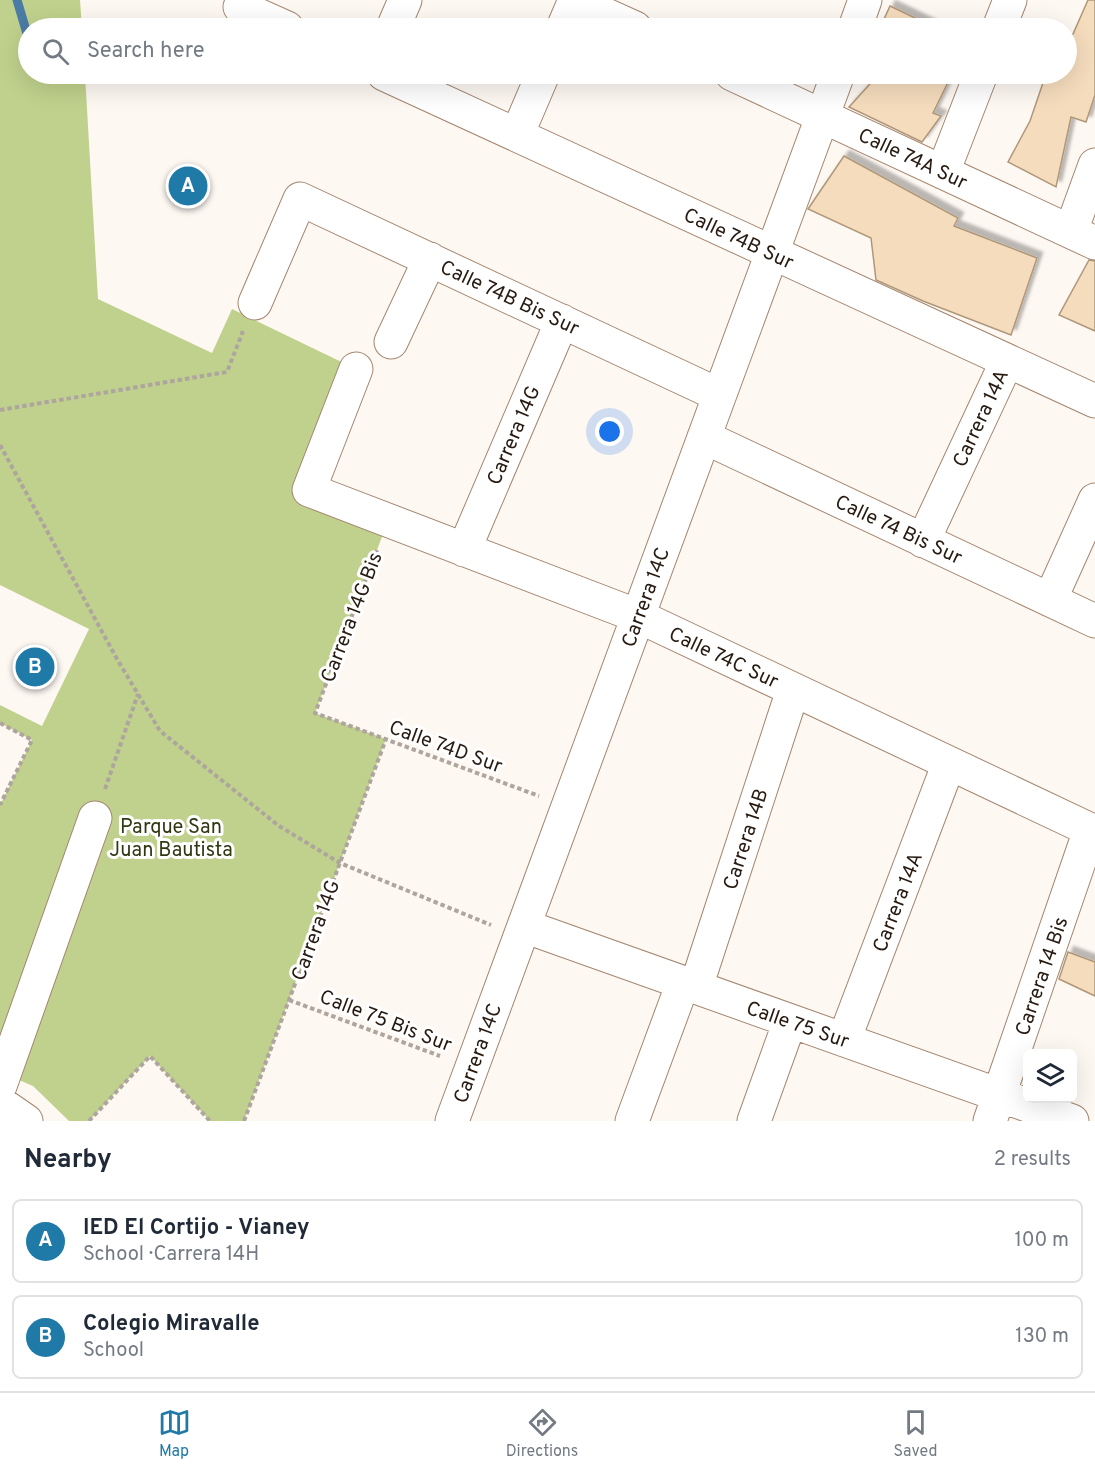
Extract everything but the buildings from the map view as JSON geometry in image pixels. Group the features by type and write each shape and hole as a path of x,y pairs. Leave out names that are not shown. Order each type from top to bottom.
{"street":[{"path":"397,18 405,0"},
{"path":"567,18 575,0 614,18"},
{"path":"859,18 865,0"},
{"path":"1003,18 1010,0"},
{"path":"242,3 269,18"},
{"name":"Calle 74B Sur","path":"406,84 1095,401"},
{"path":"517,135 539,84"},
{"name":"Calle 74A Sur","path":"753,84 1083,237"},
{"name":"Carrera 14C","path":"452,1121 834,84"},
{"path":"942,172 977,84"},
{"path":"1083,237 1095,165"},
{"name":"Calle 74B Bis Sur","path":"255,303 300,199 719,395"},
{"path":"391,342 430,259"},
{"name":"Carrera 14G","path":"464,550 562,321"},
{"name":"Carrera 14A","path":"923,541 1007,361"},
{"name":"Calle 74C Sur","path":"356,369 309,490 638,616 1092,831"},
{"name":"Calle 74 Bis Sur","path":"704,437 1095,621"},
{"path":"1050,600 1095,500"},
{"name":"Carrera 14B","path":"632,1121 689,985 794,690"},
{"name":"Carrera 14A","path":"844,1040 949,764"},
{"path":"0,1086 95,818"},
{"name":"Carrera 14 Bis","path":"995,1108 1092,831"},
{"name":"Calle 75 Sur","path":"522,931 689,985 844,1040 995,1108 1072,1121"},
{"path":"754,1121 790,1021"},
{"path":"0,1103 26,1121"}],"path":[{"path":"0,410 227,372 255,303"},
{"path":"0,445 160,731 279,826 340,863 522,931"},
{"name":"Carrera 14G Bis","path":"315,713 388,521"},
{"path":"95,818 138,694"},
{"name":"Calle 74D Sur","path":"315,713 567,807"},
{"path":"0,723 32,740 0,805"},
{"name":"Carrera 14G","path":"244,1121 386,739"},
{"name":"Calle 75 Bis Sur","path":"289,1000 471,1068"},
{"path":"88,1121 150,1056 210,1121"}],"green space":[{"name":"Parque San Juan Bautista","path":"0,0 80,0 81,18 18,18 18,84 86,84 98,299 212,353 232,309 356,369 309,490 388,521 315,713 386,739 244,1121 210,1121 150,1056 89,1121 69,1121 33,1086 0,1072 0,805 32,740 0,723 0,705 42,726 89,629 0,585"}],"waterway":[{"path":"17,0 22,18"}],"place":[{"name":"IED El Cortijo - Vianey","path":"188,186"},
{"name":"Colegio Miravalle","path":"35,667"}]}
